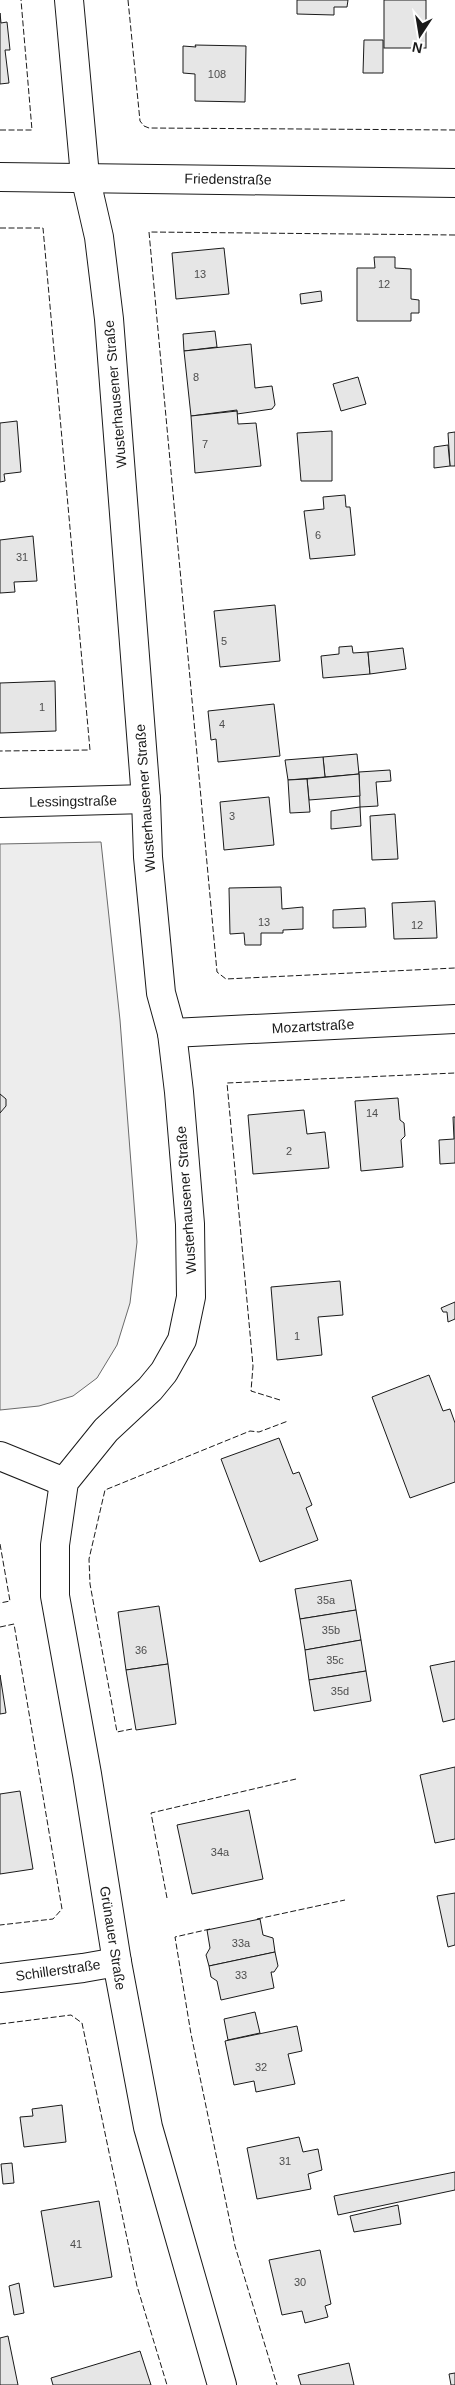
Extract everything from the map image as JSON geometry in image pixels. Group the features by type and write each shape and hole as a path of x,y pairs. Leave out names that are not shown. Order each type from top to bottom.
{"street":[{"name":"Wusterhausener Straße","path":"64,1482 106,1430 159,1378 182,1340 191,1297 192,1261 172,1033 161,993 148,856 146,798 111,334 99,236 85,176 69,0"},
{"name":"Friedenstraße","path":"0,177 85,176 455,182"},
{"name":"Lessingstraße","path":"0,803 146,798"},
{"name":"Mozartstraße","path":"172,1033 455,1019"},
{"path":"0,1456 64,1482"},
{"name":"Grünauer Straße","path":"64,1482 55,1545 55,1596 87,1774 117,1962 148,2127 222,2385"},
{"name":"Schillerstraße","path":"0,1978 117,1962"}],"shaded area":[{"path":"101,842 120,1020 137,1242 130,1303 117,1345 97,1378 73,1396 39,1406 0,1410 0,844"}],"building":[{"path":"297,0 348,0 347,7 334,7 334,15 297,14"},
{"path":"384,0 426,0 426,48 384,48"},
{"path":"0,13 1,23 7,22 10,50 5,50 9,83 0,84"},
{"path":"364,40 383,40 383,73 363,73"},
{"path":"195,45 246,46 245,102 195,101 195,74 183,73 183,46 196,47"},
{"path":"224,248 229,294 176,299 172,253"},
{"path":"374,257 395,257 395,268 411,269 411,299 419,300 419,313 411,313 411,321 357,321 357,268 375,268"},
{"path":"321,291 322,301 301,304 300,294"},
{"path":"215,331 217,347 184,351 183,334"},
{"path":"251,344 255,388 272,386 275,405 272,409 237,414 237,410 191,416 184,351"},
{"path":"358,377 366,404 341,411 333,384"},
{"path":"237,411 238,424 256,423 261,466 195,473 191,416"},
{"path":"17,421 21,472 4,474 5,481 0,482 0,423"},
{"path":"332,431 332,481 301,481 297,433"},
{"path":"455,432 455,466 450,466 448,433"},
{"path":"448,445 450,466 434,468 434,447"},
{"path":"345,495 346,507 350,507 355,555 310,559 304,511 324,509 323,497"},
{"path":"33,536 37,581 14,582 15,592 0,593 0,540"},
{"path":"275,605 280,661 220,667 214,611"},
{"path":"352,646 353,653 368,652 370,674 323,678 321,656 339,654 339,647"},
{"path":"403,648 406,669 370,674 368,652"},
{"path":"55,681 56,731 0,733 0,683"},
{"path":"274,704 280,756 218,762 216,739 211,740 208,711"},
{"path":"357,754 359,774 325,777 323,757"},
{"path":"323,757 325,777 288,780 285,760"},
{"path":"390,770 391,781 376,782 378,806 360,807 359,772"},
{"path":"359,774 360,796 309,800 307,779"},
{"path":"307,779 310,812 290,813 288,780"},
{"path":"269,797 274,845 224,850 220,802"},
{"path":"360,807 361,826 331,829 331,811"},
{"path":"395,814 398,859 372,860 370,816"},
{"path":"281,887 282,909 303,907 303,929 283,930 283,933 261,933 261,945 245,945 244,933 230,934 229,888"},
{"path":"435,901 437,938 394,939 392,903"},
{"path":"365,908 366,927 333,928 333,910"},
{"path":"0,1094 6,1099 6,1106 0,1113"},
{"path":"398,1098 400,1120 404,1123 405,1136 401,1140 403,1167 361,1171 355,1101"},
{"path":"304,1110 307,1134 325,1132 329,1168 253,1174 248,1115"},
{"path":"453,1117 455,1117 455,1163 440,1164 439,1140 454,1139"},
{"path":"340,1281 343,1315 318,1317 322,1355 277,1360 271,1287"},
{"path":"455,1302 455,1319 448,1322 447,1312 443,1312 441,1308"},
{"path":"429,1375 443,1411 450,1409 455,1423 455,1482 410,1498 372,1397"},
{"path":"279,1438 293,1474 299,1472 312,1505 306,1508 318,1540 260,1562 221,1459"},
{"path":"351,1580 356,1610 300,1619 295,1589"},
{"path":"159,1606 168,1664 126,1670 118,1612"},
{"path":"356,1610 361,1640 305,1650 300,1619"},
{"path":"361,1640 366,1671 309,1680 305,1650"},
{"path":"455,1661 455,1719 443,1722 430,1666"},
{"path":"168,1664 176,1724 136,1730 126,1670"},
{"path":"366,1671 371,1701 314,1711 309,1680"},
{"path":"0,1675 6,1713 0,1714"},
{"path":"455,1767 455,1839 435,1843 420,1775"},
{"path":"20,1791 33,1869 0,1874 0,1794"},
{"path":"249,1810 263,1879 192,1894 177,1825"},
{"path":"455,1893 455,1945 448,1947 437,1896"},
{"path":"260,1919 263,1935 273,1938 275,1952 209,1966 206,1955 210,1948 207,1930"},
{"path":"275,1952 278,1966 274,1972 271,1972 274,1988 221,2000 217,1981 211,1977 209,1966"},
{"path":"255,2012 260,2033 228,2040 224,2019"},
{"path":"297,2026 302,2051 288,2054 295,2084 256,2092 254,2081 234,2085 225,2041"},
{"path":"62,2105 66,2142 24,2147 20,2117 33,2116 32,2109"},
{"path":"299,2137 303,2152 318,2149 322,2170 308,2174 311,2189 257,2199 247,2148"},
{"path":"12,2163 14,2183 3,2184 1,2164"},
{"path":"455,2172 455,2190 338,2215 334,2196"},
{"path":"99,2201 112,2277 54,2287 41,2211"},
{"path":"398,2205 401,2224 354,2232 350,2216"},
{"path":"320,2250 331,2304 325,2306 328,2317 305,2323 302,2311 282,2315 269,2260"},
{"path":"19,2283 24,2313 14,2315 9,2286"},
{"path":"8,2336 18,2385 0,2385 0,2338"},
{"path":"140,2351 151,2385 53,2385 51,2378"},
{"path":"349,2363 354,2385 301,2385 298,2375"},
{"path":"455,2373 455,2385 451,2385 449,2374"}],"fence":[{"path":"0,130 32,130 21,0"},
{"path":"128,0 140,121 149,128 455,130"},
{"path":"0,228 43,228 90,750 0,751"},
{"path":"455,235 149,232 217,972 226,979 455,968"},
{"path":"280,1400 251,1391 253,1366 227,1083 455,1073"},
{"path":"132,1729 117,1732 90,1584 89,1559 105,1490 250,1431 259,1432 288,1421"},
{"path":"0,1544 10,1601 0,1603"},
{"path":"0,1627 14,1624 62,1909 53,1919 0,1925"},
{"path":"167,1898 151,1813 296,1779"},
{"path":"257,1919 345,1900"},
{"path":"210,1929 175,1937 191,2034 235,2246 277,2385"},
{"path":"0,2024 71,2015 82,2023 137,2286 167,2385"}]}
